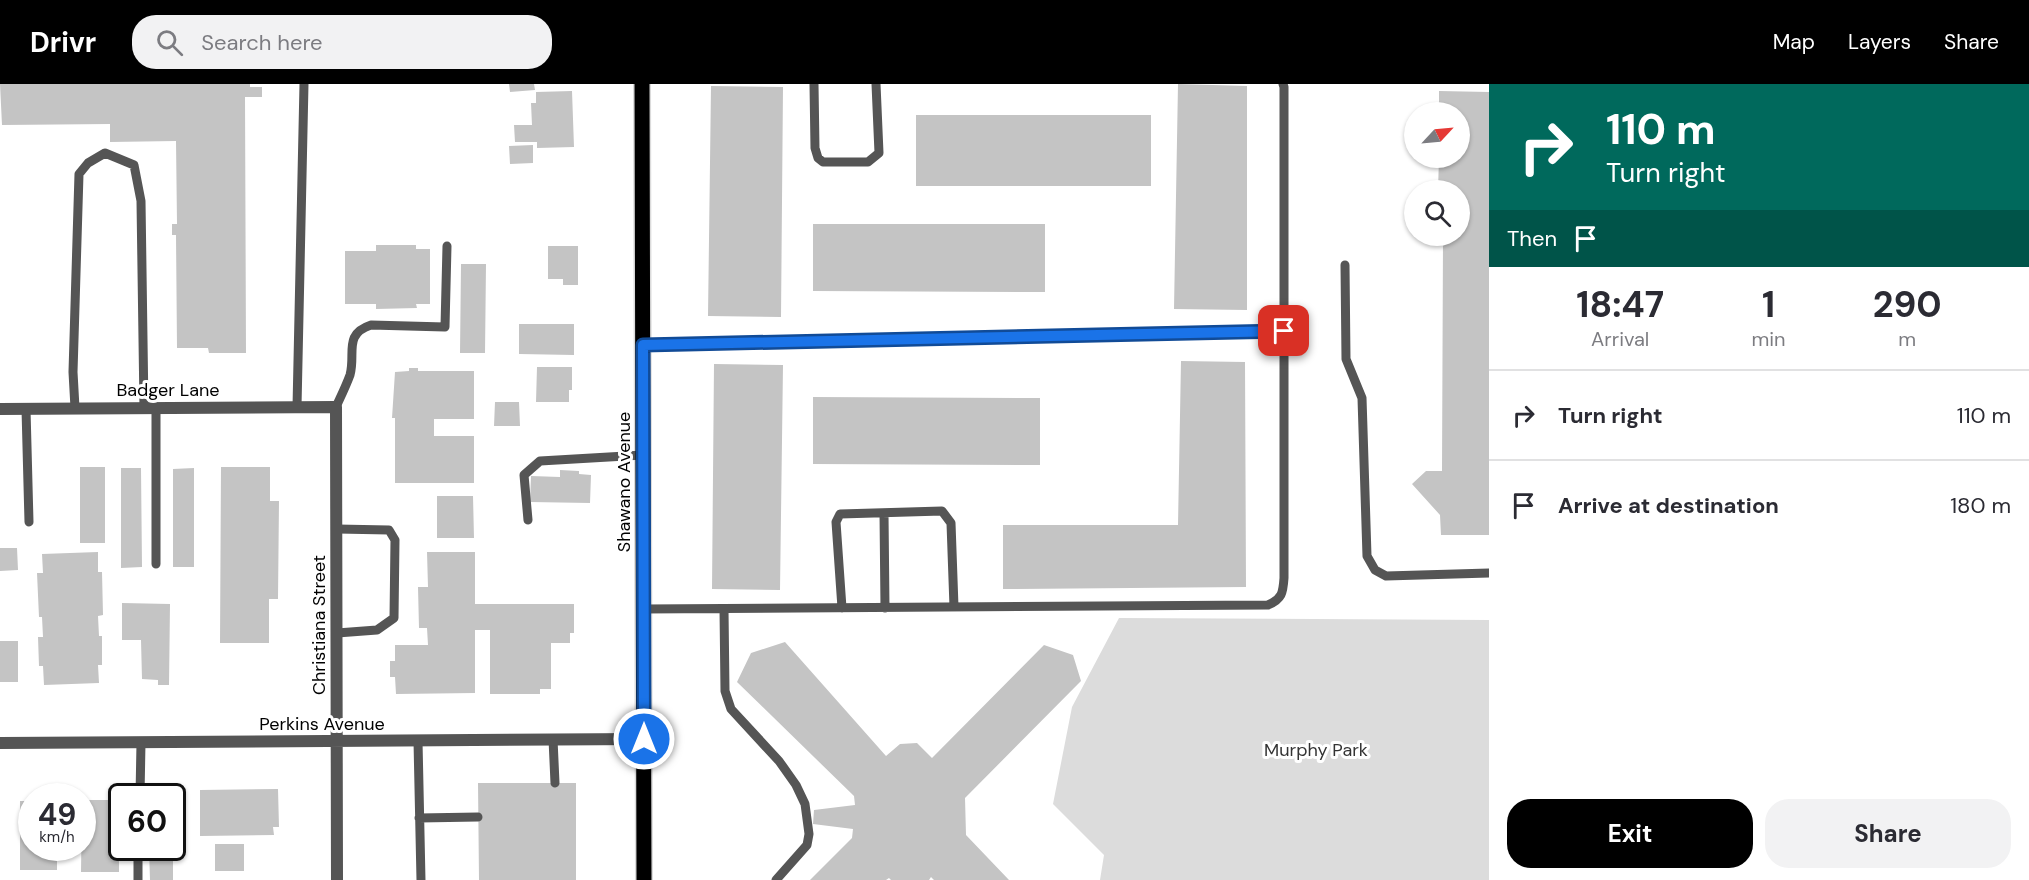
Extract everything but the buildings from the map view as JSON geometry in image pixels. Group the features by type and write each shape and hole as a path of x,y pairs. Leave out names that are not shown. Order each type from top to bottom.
{"main road":[{"name":"Shawano Avenue","path":"642,84 644,880"}],"street":[{"name":"Badger Lane","path":"0,409 336,407"},
{"name":"Christiana Street","path":"336,407 337,880"},
{"name":"Perkins Avenue","path":"0,743 644,739"}],"lane":[{"path":"297,407 304,84"},
{"path":"814,84 815,148 818,158 823,162 868,162 879,153 876,84"},
{"path":"644,609 1268,605 1278,601 1283,594 1284,578 1283,84"},
{"path":"75,408 73,372 79,174 88,163 105,153 134,165 141,201 156,564"},
{"path":"336,407 351,373 352,345 361,328 371,325 445,327 447,246"},
{"path":"1345,265 1346,359 1362,398 1367,556 1376,570 1386,576 1489,573"},
{"path":"643,345 1284,331"},
{"path":"26,409 29,522"},
{"path":"528,520 524,475 540,461 643,455"},
{"path":"842,608 836,522 840,514 942,511 951,523 954,607"},
{"path":"884,513 885,608"},
{"path":"337,529 389,530 395,540 394,618 377,630 337,633"},
{"path":"724,609 725,691 731,710 778,761 796,785 805,804 809,834 807,845 776,880"},
{"path":"553,739 555,783"},
{"path":"418,741 421,880"},
{"path":"140,783 141,743"},
{"path":"419,818 478,817"},
{"path":"138,861 138,880"}],"green space":[{"name":"Murphy Park","path":"1119,618 1489,620 1489,880 1100,880 1104,855 1053,804 1072,707"}],"route":[{"path":"644,739 643,345 1284,331"}]}
